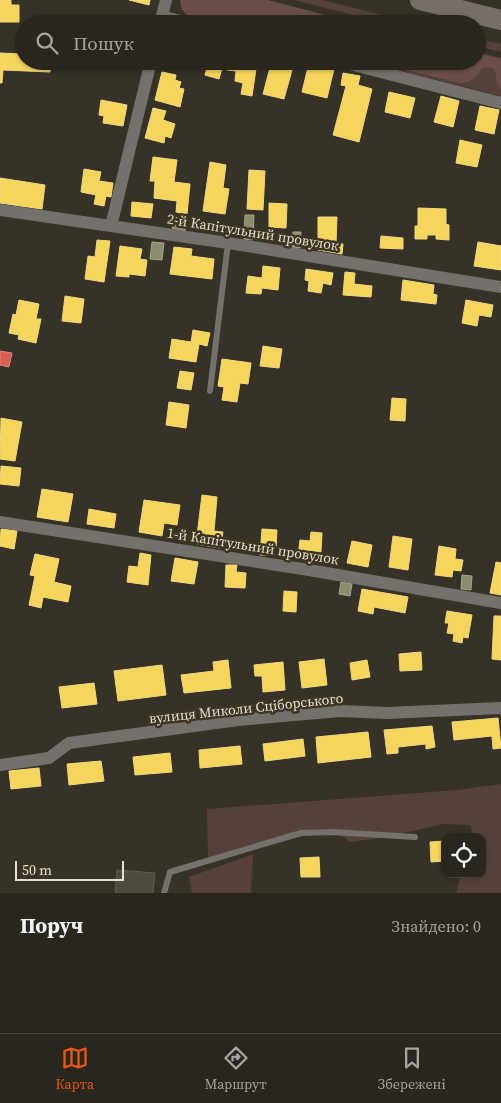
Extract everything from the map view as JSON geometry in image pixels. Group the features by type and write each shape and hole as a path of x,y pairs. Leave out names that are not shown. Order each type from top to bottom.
{"main road":[{"path":"420,0 481,15"},
{"path":"486,16 501,20"}],"street":[{"path":"162,15 166,0"},
{"path":"111,226 149,70"},
{"path":"373,70 501,103"},
{"name":"2-й Капітульний провулок","path":"0,210 228,243 501,287"},
{"name":"1-й Капітульний провулок","path":"0,522 501,602"},
{"name":"вулиця Миколи Сціборського","path":"0,764 49,758 70,743 238,720 340,711 387,712 500,708"}],"lane":[{"path":"210,391 228,243"},
{"path":"164,893 170,872 301,833 333,832 415,837"}],"shaded area":[{"path":"180,0 268,0 326,15 187,15"},
{"path":"294,0 322,0 382,15 353,15"},
{"path":"486,41 501,44 501,52 486,48"},
{"path":"486,54 501,58 501,96 398,70 486,70"},
{"path":"486,55 501,59 501,89 497,84 495,70 490,67 486,68"},
{"path":"406,70 481,70 473,79 460,83"},
{"path":"501,784 501,893 456,893 460,878 486,878 486,833 472,833 470,825 443,824 387,837 350,842 341,836 325,834 305,836 282,839 208,858 207,809 457,790"},
{"path":"253,854 251,893 192,893 189,877"}],"building: Житло":[{"path":"0,0 11,0 11,5 19,5 19,15 15,15 15,22 0,22"},
{"path":"129,0 150,0 149,5"},
{"path":"0,53 15,54 15,70 50,70 50,72 3,70 2,83 0,83"},
{"path":"206,70 222,70 219,79 205,75"},
{"path":"227,70 256,70 252,96 241,94 243,83 235,81 236,71"},
{"path":"269,70 292,70 284,99 263,94"},
{"path":"307,70 334,70 327,98 302,92"},
{"path":"162,72 176,75 175,80 181,82 179,88 184,89 180,107 155,100"},
{"path":"343,73 360,76 358,85 372,89 359,142 333,135 346,86 341,85"},
{"path":"389,92 415,98 410,118 385,112"},
{"path":"441,96 459,101 453,127 434,122"},
{"path":"101,100 127,105 123,126 103,123 104,116 99,115"},
{"path":"480,106 499,110 494,134 475,130"},
{"path":"153,108 166,111 163,120 175,124 171,138 165,136 164,143 145,138"},
{"path":"460,140 482,145 477,167 456,163"},
{"path":"153,157 177,160 174,182 190,184 187,214 176,212 177,201 154,198 155,181 150,181"},
{"path":"210,162 226,165 223,188 229,189 225,214 203,211"},
{"path":"84,169 101,172 99,181 113,183 111,197 106,196 104,206 94,204 96,195 81,192"},
{"path":"249,170 265,171 263,210 247,209"},
{"path":"0,178 45,185 42,209 0,203"},
{"path":"132,202 153,204 151,218 131,216"},
{"path":"269,203 287,204 286,228 269,227"},
{"path":"418,208 446,209 449,240 436,239 436,235 427,235 427,239 415,239 415,226 418,226"},
{"path":"318,217 337,217 336,244 343,244 342,254 318,250"},
{"path":"381,236 403,238 403,249 380,248"},
{"path":"97,240 110,241 104,282 85,279 88,256 95,257"},
{"path":"478,242 501,246 501,270 474,266"},
{"path":"120,246 142,249 140,259 147,260 145,276 129,274 129,277 116,276"},
{"path":"174,247 192,249 191,256 214,259 212,279 170,274"},
{"path":"263,266 280,268 278,290 262,288 261,294 246,293 248,276 262,278"},
{"path":"306,269 333,273 331,285 323,283 321,293 308,291 309,281 305,280"},
{"path":"345,272 355,273 354,284 372,286 371,297 343,295"},
{"path":"403,280 434,285 433,294 437,295 436,304 401,300"},
{"path":"65,296 84,299 81,323 62,321"},
{"path":"19,300 39,304 36,319 41,319 36,343 18,339 19,335 9,333 13,314 16,315"},
{"path":"466,300 493,305 491,317 479,315 477,326 462,323"},
{"path":"193,330 210,333 207,346 199,344 196,362 169,358 172,339 191,342"},
{"path":"263,346 282,349 279,368 260,366"},
{"path":"222,359 251,363 248,384 240,383 237,402 222,400 224,387 218,386"},
{"path":"180,371 194,373 191,390 177,388"},
{"path":"392,398 406,399 405,421 390,420"},
{"path":"169,402 189,405 186,428 166,425"},
{"path":"1,418 22,422 15,461 0,459"},
{"path":"1,466 21,468 19,486 0,484"},
{"path":"42,489 73,494 68,522 37,517"},
{"path":"202,495 217,497 214,531 223,532 220,548 196,544"},
{"path":"144,500 180,505 177,525 164,523 162,536 139,532"},
{"path":"89,509 116,514 114,528 87,524"},
{"path":"1,529 17,531 14,549 0,546"},
{"path":"262,529 277,530 276,549 269,549 269,555 260,555"},
{"path":"311,532 322,533 321,552 309,551 308,557 298,556 300,540 310,541"},
{"path":"393,536 412,539 408,570 389,567"},
{"path":"352,541 372,545 368,567 347,563"},
{"path":"439,546 456,549 455,559 463,560 461,571 453,570 452,577 435,575"},
{"path":"140,553 151,555 148,585 127,582 129,566 138,567"},
{"path":"35,554 59,559 54,582 71,586 68,602 43,597 41,608 29,605 35,576 30,575"},
{"path":"175,558 198,562 194,584 171,581"},
{"path":"496,562 501,563 501,595 490,593"},
{"path":"226,565 237,565 236,572 246,573 245,588 225,587"},
{"path":"362,589 408,597 405,613 374,607 373,614 358,611"},
{"path":"284,591 297,592 296,612 283,611"},
{"path":"447,611 472,615 468,638 463,637 462,643 453,641 454,634 447,633 449,623 445,623"},
{"path":"494,616 501,616 501,660 492,659"},
{"path":"421,652 422,670 400,671 399,654"},
{"path":"324,659 327,685 302,688 299,662"},
{"path":"228,660 231,688 184,693 181,675 214,671 213,662"},
{"path":"367,660 370,677 352,680 350,663"},
{"path":"283,662 285,690 263,692 262,676 255,676 254,665"},
{"path":"162,665 166,695 118,701 114,671"},
{"path":"94,683 97,704 62,708 59,687"},
{"path":"498,718 501,748 493,749 492,736 454,740 452,722"},
{"path":"432,726 435,747 426,749 426,744 398,747 398,753 387,754 384,730"},
{"path":"368,732 371,757 318,763 316,737"},
{"path":"303,739 305,756 265,761 263,744"},
{"path":"240,746 242,764 200,768 199,750"},
{"path":"170,753 172,772 135,775 133,757"},
{"path":"101,761 104,781 69,785 67,764"},
{"path":"39,768 41,786 11,789 9,771"},
{"path":"441,841 441,861 431,862 430,842"},
{"path":"319,857 320,877 301,877 300,858"}],"building: Торгівля":[{"path":"0,351 12,353 9,367 0,365"}],"building: Промзона":[{"path":"245,215 254,215 253,240 244,239"},
{"path":"174,217 187,219 185,231 172,228"},
{"path":"293,232 301,232 300,248 292,247"},
{"path":"152,242 164,243 162,260 150,259"},
{"path":"462,575 472,576 471,590 461,589"},
{"path":"341,582 352,584 350,596 339,594"}],"building: Інше":[{"path":"117,870 155,873 153,893 115,893"}]}
